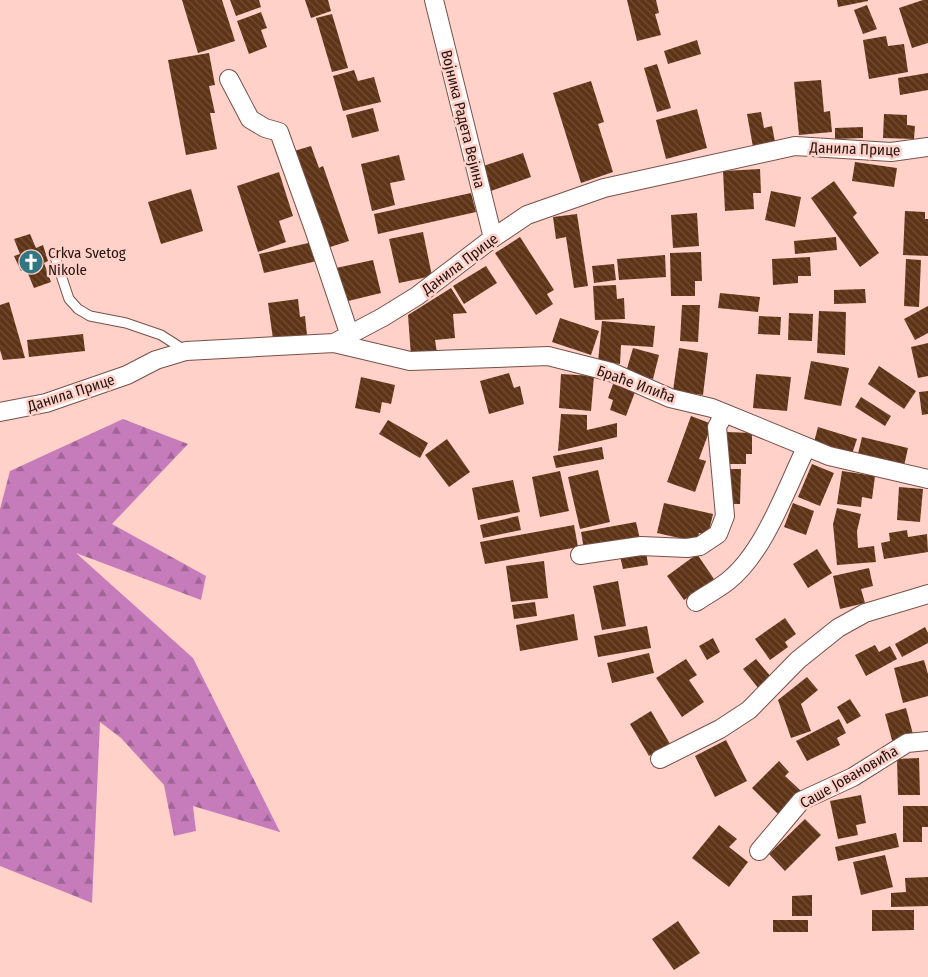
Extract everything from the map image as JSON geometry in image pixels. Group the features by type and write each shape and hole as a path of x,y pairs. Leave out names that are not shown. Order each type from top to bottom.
{"street":[{"name":"Војника Радета Вејина","path":"434,0 493,238"},
{"path":"229,79 250,119 265,128 279,132 314,229 342,340"},
{"name":"Данила Прице","path":"0,412 46,403 127,375 156,360 186,351 342,340 417,296 493,238 527,215 604,188 795,146 891,152 928,147"},
{"name":"Браће Илића","path":"342,340 410,361 548,356 611,372 670,398 712,408 828,456 928,478"},
{"path":"580,554 641,546 687,548 700,546 718,534 725,516 717,427 724,414"},
{"path":"696,602 729,581 749,560 765,534 806,448"},
{"path":"660,759 720,729 749,710 798,660 838,628 865,613 928,594"},
{"name":"Саше Јовановића","path":"759,851 801,801 853,776 907,743 928,741"}],"lane":[{"path":"55,257 69,299 78,310 90,316 126,323 161,335 186,351"}],"green space":[{"path":"123,419 188,444 112,524 206,576 201,600 76,553 193,658 280,832 193,806 196,831 174,836 164,785 121,738 100,722 92,903 0,866 0,509 10,471"}],"building":[{"path":"182,0 222,0 235,41 198,53"},
{"path":"230,0 259,0 261,7 236,16"},
{"path":"305,0 328,0 331,11 311,18"},
{"path":"627,0 656,0 659,13 655,14 661,35 637,41"},
{"path":"837,0 868,0 868,1 838,7"},
{"path":"928,0 928,43 912,48 899,8"},
{"path":"867,5 877,29 863,34 854,10"},
{"path":"261,12 267,28 261,30 267,47 249,54 237,21"},
{"path":"332,14 348,68 332,72 316,18"},
{"path":"886,36 888,46 904,44 908,72 869,79 863,40"},
{"path":"697,40 701,54 668,64 664,51"},
{"path":"209,53 215,85 209,86 215,113 210,113 217,149 186,155 168,60"},
{"path":"657,64 671,108 657,112 644,68"},
{"path":"354,70 358,81 374,77 381,102 343,111 333,76"},
{"path":"928,73 928,90 900,95 898,78"},
{"path":"821,80 824,112 830,111 832,132 799,135 794,82"},
{"path":"591,81 604,122 598,124 613,172 581,183 553,93"},
{"path":"373,108 379,131 352,138 346,115"},
{"path":"697,109 707,148 666,159 656,120"},
{"path":"761,112 764,128 772,126 775,142 753,147 747,114"},
{"path":"884,114 907,115 907,125 915,126 914,139 883,138"},
{"path":"863,127 863,138 835,139 835,128"},
{"path":"311,146 319,168 323,166 349,241 327,248 294,151"},
{"path":"523,153 531,177 488,192 480,167"},
{"path":"399,155 405,180 390,183 395,205 372,211 361,164"},
{"path":"855,162 897,168 894,187 852,181"},
{"path":"760,169 761,193 753,193 754,209 725,211 723,171"},
{"path":"279,172 293,216 279,221 286,242 258,252 237,186"},
{"path":"834,181 857,213 853,217 879,253 860,267 811,198"},
{"path":"191,189 203,231 161,244 148,202"},
{"path":"771,191 801,197 795,227 765,220"},
{"path":"471,193 476,212 378,234 374,214"},
{"path":"905,211 925,212 925,219 928,219 928,256 903,255"},
{"path":"697,213 699,246 673,248 671,215"},
{"path":"577,214 588,286 574,288 566,237 556,239 553,217"},
{"path":"423,232 432,276 399,283 389,239"},
{"name":"Crkva Svetog Nikole","path":"30,234 36,248 43,245 48,261 44,263 51,282 34,288 26,269 21,271 14,256 20,254 14,239"},
{"path":"520,237 554,290 547,294 553,304 536,315 495,253"},
{"path":"836,237 837,250 795,254 794,241"},
{"path":"313,242 317,261 264,273 259,254"},
{"path":"701,252 702,281 695,281 695,296 671,296 670,253"},
{"path":"665,255 666,277 619,280 617,259"},
{"path":"810,257 811,276 798,276 798,283 773,285 772,259"},
{"path":"906,259 921,260 919,307 904,306"},
{"path":"373,260 381,293 344,302 336,268"},
{"path":"614,264 616,280 594,283 592,266"},
{"path":"486,266 497,283 464,304 453,286"},
{"path":"616,285 617,299 624,298 625,319 595,320 593,286"},
{"path":"451,288 467,313 453,314 455,338 435,340 437,353 411,356 408,315"},
{"path":"865,289 866,303 834,304 834,290"},
{"path":"720,293 760,297 758,312 718,308"},
{"path":"298,299 300,317 305,316 307,335 273,339 268,303"},
{"path":"9,302 25,358 3,360 0,350 0,305"},
{"path":"682,305 700,305 698,342 680,341"},
{"path":"928,306 928,333 915,340 904,319"},
{"path":"819,311 846,312 845,355 817,353"},
{"path":"789,313 813,314 812,341 788,340"},
{"path":"759,316 781,317 780,335 758,334"},
{"path":"560,318 599,331 591,355 552,342"},
{"path":"602,321 655,326 653,347 621,345 620,364 598,362"},
{"path":"83,334 85,351 29,357 27,340"},
{"path":"928,343 928,376 918,378 911,347"},
{"path":"633,348 659,355 653,379 626,372"},
{"path":"679,348 708,353 703,395 673,391"},
{"path":"811,361 849,368 841,406 804,399"},
{"path":"879,366 916,391 904,409 868,384"},
{"path":"509,373 514,388 520,386 524,404 489,414 480,381"},
{"path":"561,374 594,376 591,411 559,408"},
{"path":"756,374 791,377 787,411 753,408"},
{"path":"361,377 395,385 391,404 382,402 380,413 355,408"},
{"path":"613,384 635,392 626,416 610,410 613,400 608,398"},
{"path":"928,391 928,414 922,415 919,392"},
{"path":"861,397 891,416 885,426 855,407"},
{"path":"561,414 587,415 587,430 617,423 617,437 558,451"},
{"path":"691,416 712,424 699,459 706,461 695,492 667,482"},
{"path":"388,420 428,443 420,458 379,434"},
{"path":"818,427 857,439 852,454 814,442"},
{"path":"727,432 752,433 752,454 746,454 746,464 726,464"},
{"path":"862,437 908,448 904,466 858,454"},
{"path":"447,439 470,472 449,487 425,455"},
{"path":"602,447 604,459 556,468 553,456"},
{"path":"812,464 834,473 820,506 798,497"},
{"path":"729,469 741,469 740,504 728,504"},
{"path":"598,470 610,522 580,529 568,477"},
{"path":"560,471 569,511 540,517 532,477"},
{"path":"842,471 875,476 872,499 862,497 861,507 837,504"},
{"path":"513,480 520,512 478,520 472,488"},
{"path":"899,487 923,489 920,522 897,520"},
{"path":"664,503 713,514 708,535 699,533 697,542 657,533"},
{"path":"793,503 814,511 806,535 784,527"},
{"path":"837,508 861,514 857,531 858,548 874,546 876,562 837,565 833,524"},
{"path":"518,516 521,530 483,538 480,525"},
{"path":"636,522 640,539 584,549 581,532"},
{"path":"574,525 578,547 485,564 480,542"},
{"path":"907,530 908,537 927,534 928,552 884,559 881,543 890,541 889,533"},
{"path":"817,549 832,573 808,588 793,564"},
{"path":"646,551 648,565 623,569 620,556"},
{"path":"697,554 714,579 684,600 667,576"},
{"path":"544,561 548,598 511,602 506,566"},
{"path":"869,568 873,586 861,589 865,603 840,609 833,576"},
{"path":"618,581 626,626 602,630 593,586"},
{"path":"535,602 537,616 514,619 512,605"},
{"path":"574,614 578,640 520,651 516,625"},
{"path":"785,618 796,634 785,642 788,647 770,660 755,639"},
{"path":"647,626 651,648 598,657 594,636"},
{"path":"925,627 928,633 928,643 902,657 895,644"},
{"path":"713,638 720,652 707,660 699,646"},
{"path":"875,645 879,652 890,646 897,659 866,676 855,655"},
{"path":"649,653 654,673 612,683 607,663"},
{"path":"686,659 697,675 689,680 704,702 682,717 656,678"},
{"path":"756,659 772,678 759,689 743,669"},
{"path":"924,660 928,674 928,696 903,703 894,668"},
{"path":"807,677 818,690 801,704 811,731 791,738 778,700"},
{"path":"850,699 861,716 847,724 837,707"},
{"path":"906,708 914,738 893,744 885,714"},
{"path":"651,711 670,744 649,756 630,724"},
{"path":"839,719 846,733 837,738 840,745 807,761 796,741"},
{"path":"726,740 747,781 715,797 695,756"},
{"path":"919,758 920,795 898,795 897,759"},
{"path":"779,761 789,772 785,776 801,791 778,814 752,788"},
{"path":"861,795 866,823 856,825 858,835 838,839 830,801"},
{"path":"903,806 928,806 928,827 922,827 922,842 903,842"},
{"path":"805,819 821,835 785,871 769,854"},
{"path":"719,825 737,839 729,847 748,862 729,887 692,858"},
{"path":"896,833 899,847 838,861 835,847"},
{"path":"885,855 893,887 861,895 853,862"},
{"path":"928,877 928,906 891,907 891,893 906,892 905,878"},
{"path":"812,895 812,916 792,916 792,896"},
{"path":"872,910 914,910 914,930 872,931"},
{"path":"773,920 808,920 808,932 773,932"},
{"path":"678,921 700,953 674,970 652,939"}],"place":[{"name":"Crkva Svetog Nikole","path":"31,262"}]}
